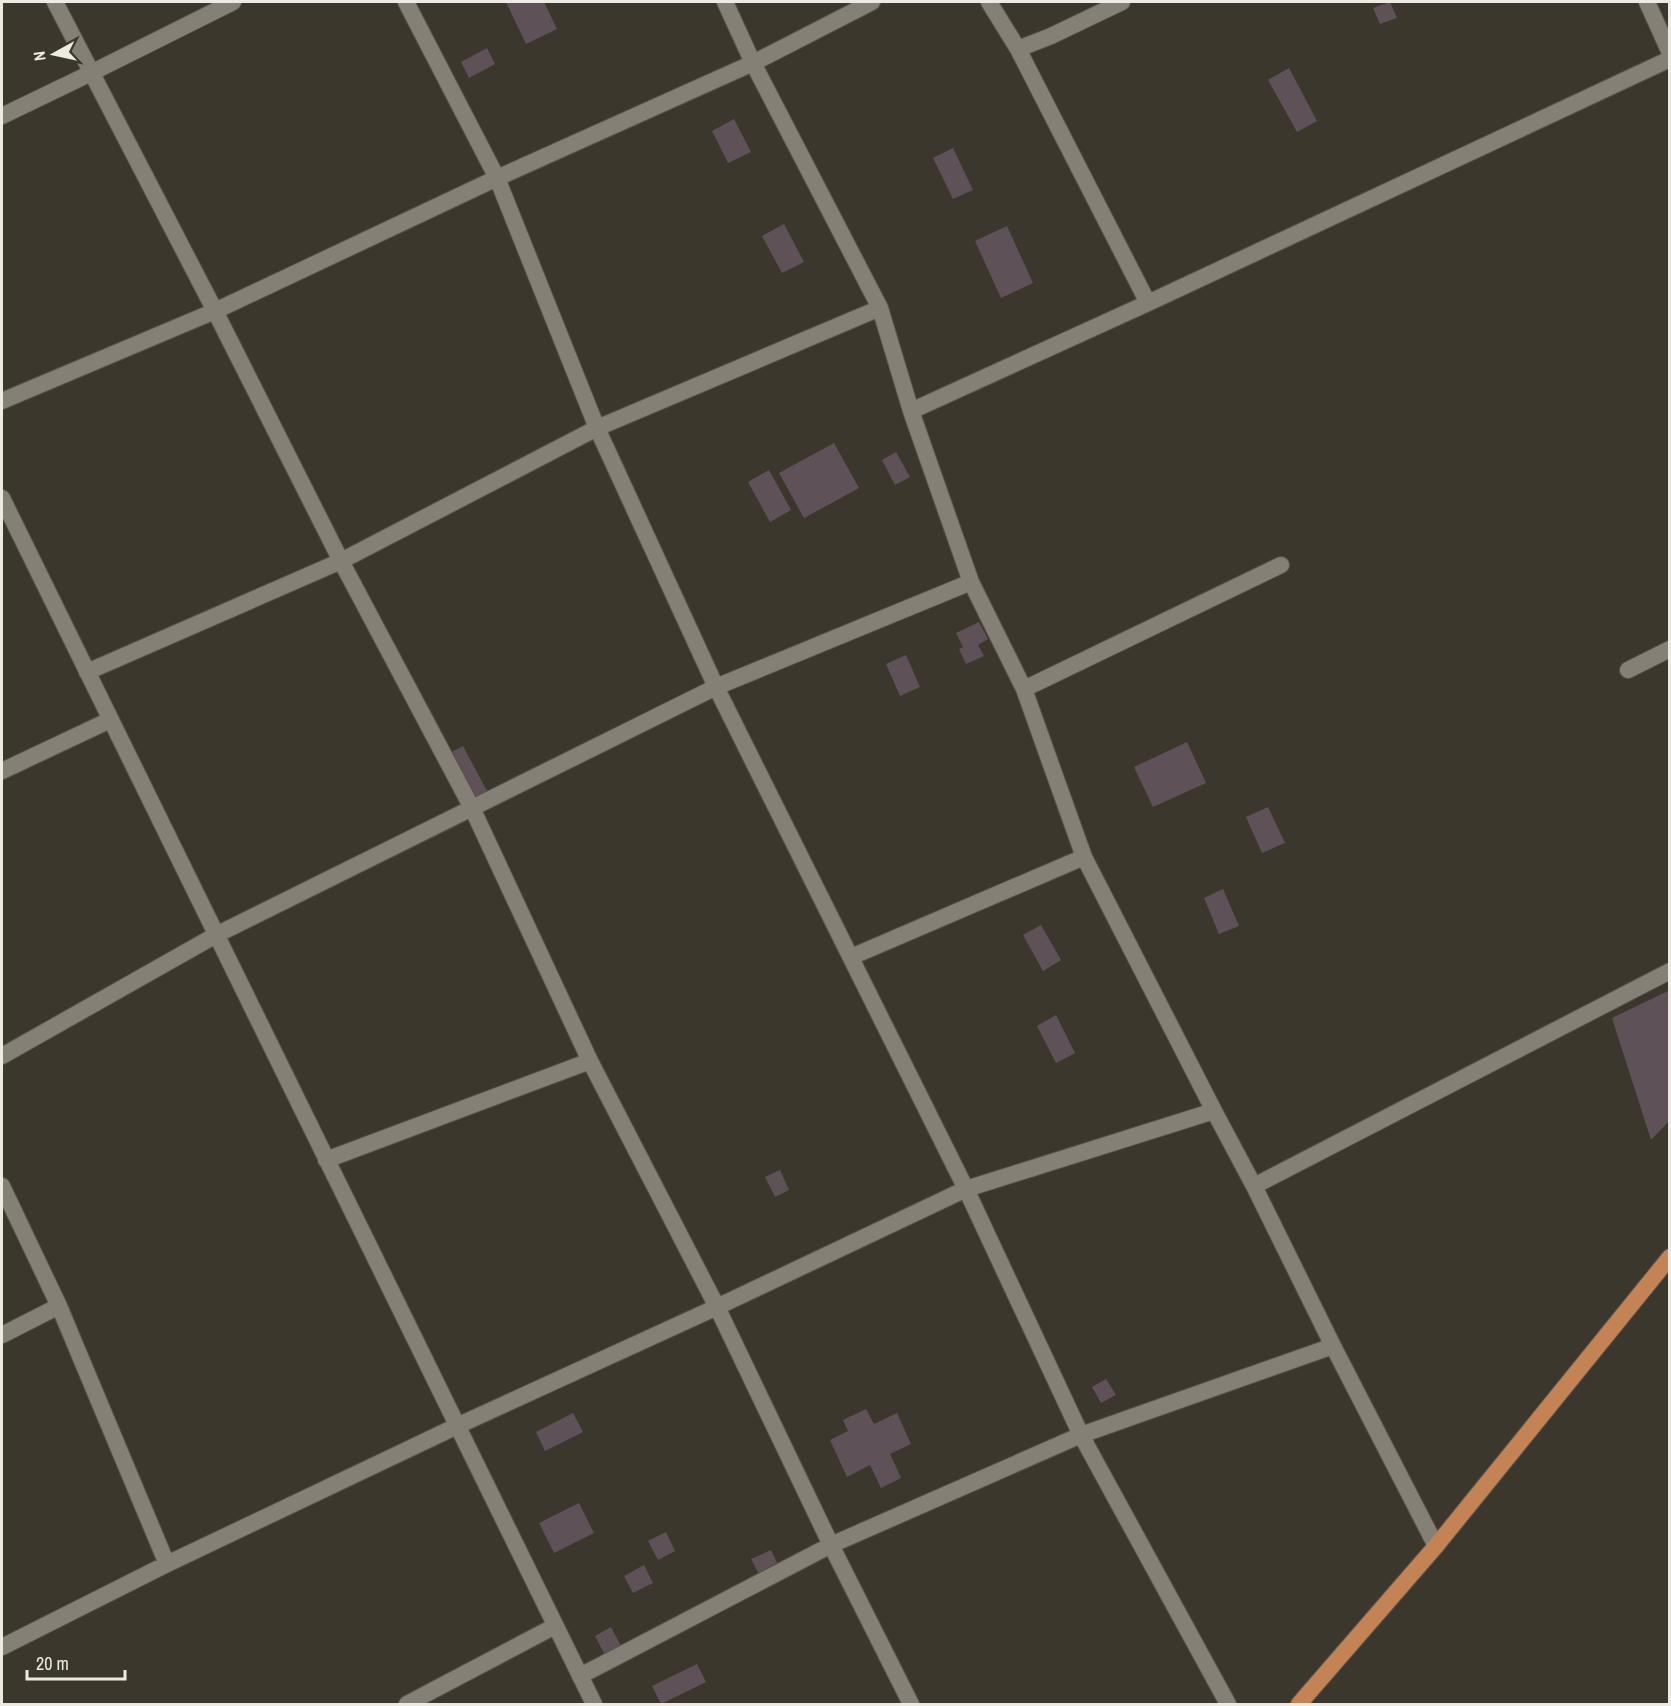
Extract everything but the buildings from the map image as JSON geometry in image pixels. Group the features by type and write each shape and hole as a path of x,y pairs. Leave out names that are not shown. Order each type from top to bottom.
{"main road":[{"path":"1299,1704 1436,1546 1670,1257"}],"street":[{"path":"56,2 341,561 472,808 590,1061 717,1307 831,1545 911,1704"},
{"path":"2,116 233,2"},
{"path":"406,2 496,178 597,428 716,687 966,1189 1081,1435 1228,1704"},
{"path":"725,2 753,63 880,308 911,411 971,582 1024,689 1084,857 1436,1546"},
{"path":"2,401 215,311 496,178 753,63 872,2"},
{"path":"989,2 1018,49 1148,303"},
{"path":"1018,49 1122,2"},
{"path":"1647,2 1670,53"},
{"path":"911,411 1148,303 1670,58"},
{"path":"87,672 341,561 597,428 880,308"},
{"path":"2,498 594,1704"},
{"path":"1024,689 1281,565"},
{"path":"2,1056 216,935 716,687 971,582"},
{"path":"1628,670 1670,649"},
{"path":"2,771 110,720"},
{"path":"851,957 1084,857"},
{"path":"1254,1186 1670,971"},
{"path":"326,1160 590,1061"},
{"path":"2,1647 167,1564 457,1426 717,1307 966,1189 1214,1111"},
{"path":"2,1186 59,1306 167,1564"},
{"path":"2,1335 59,1306"},
{"path":"580,1676 831,1545 1081,1435 1333,1346"},
{"path":"406,1704 555,1626"}]}
